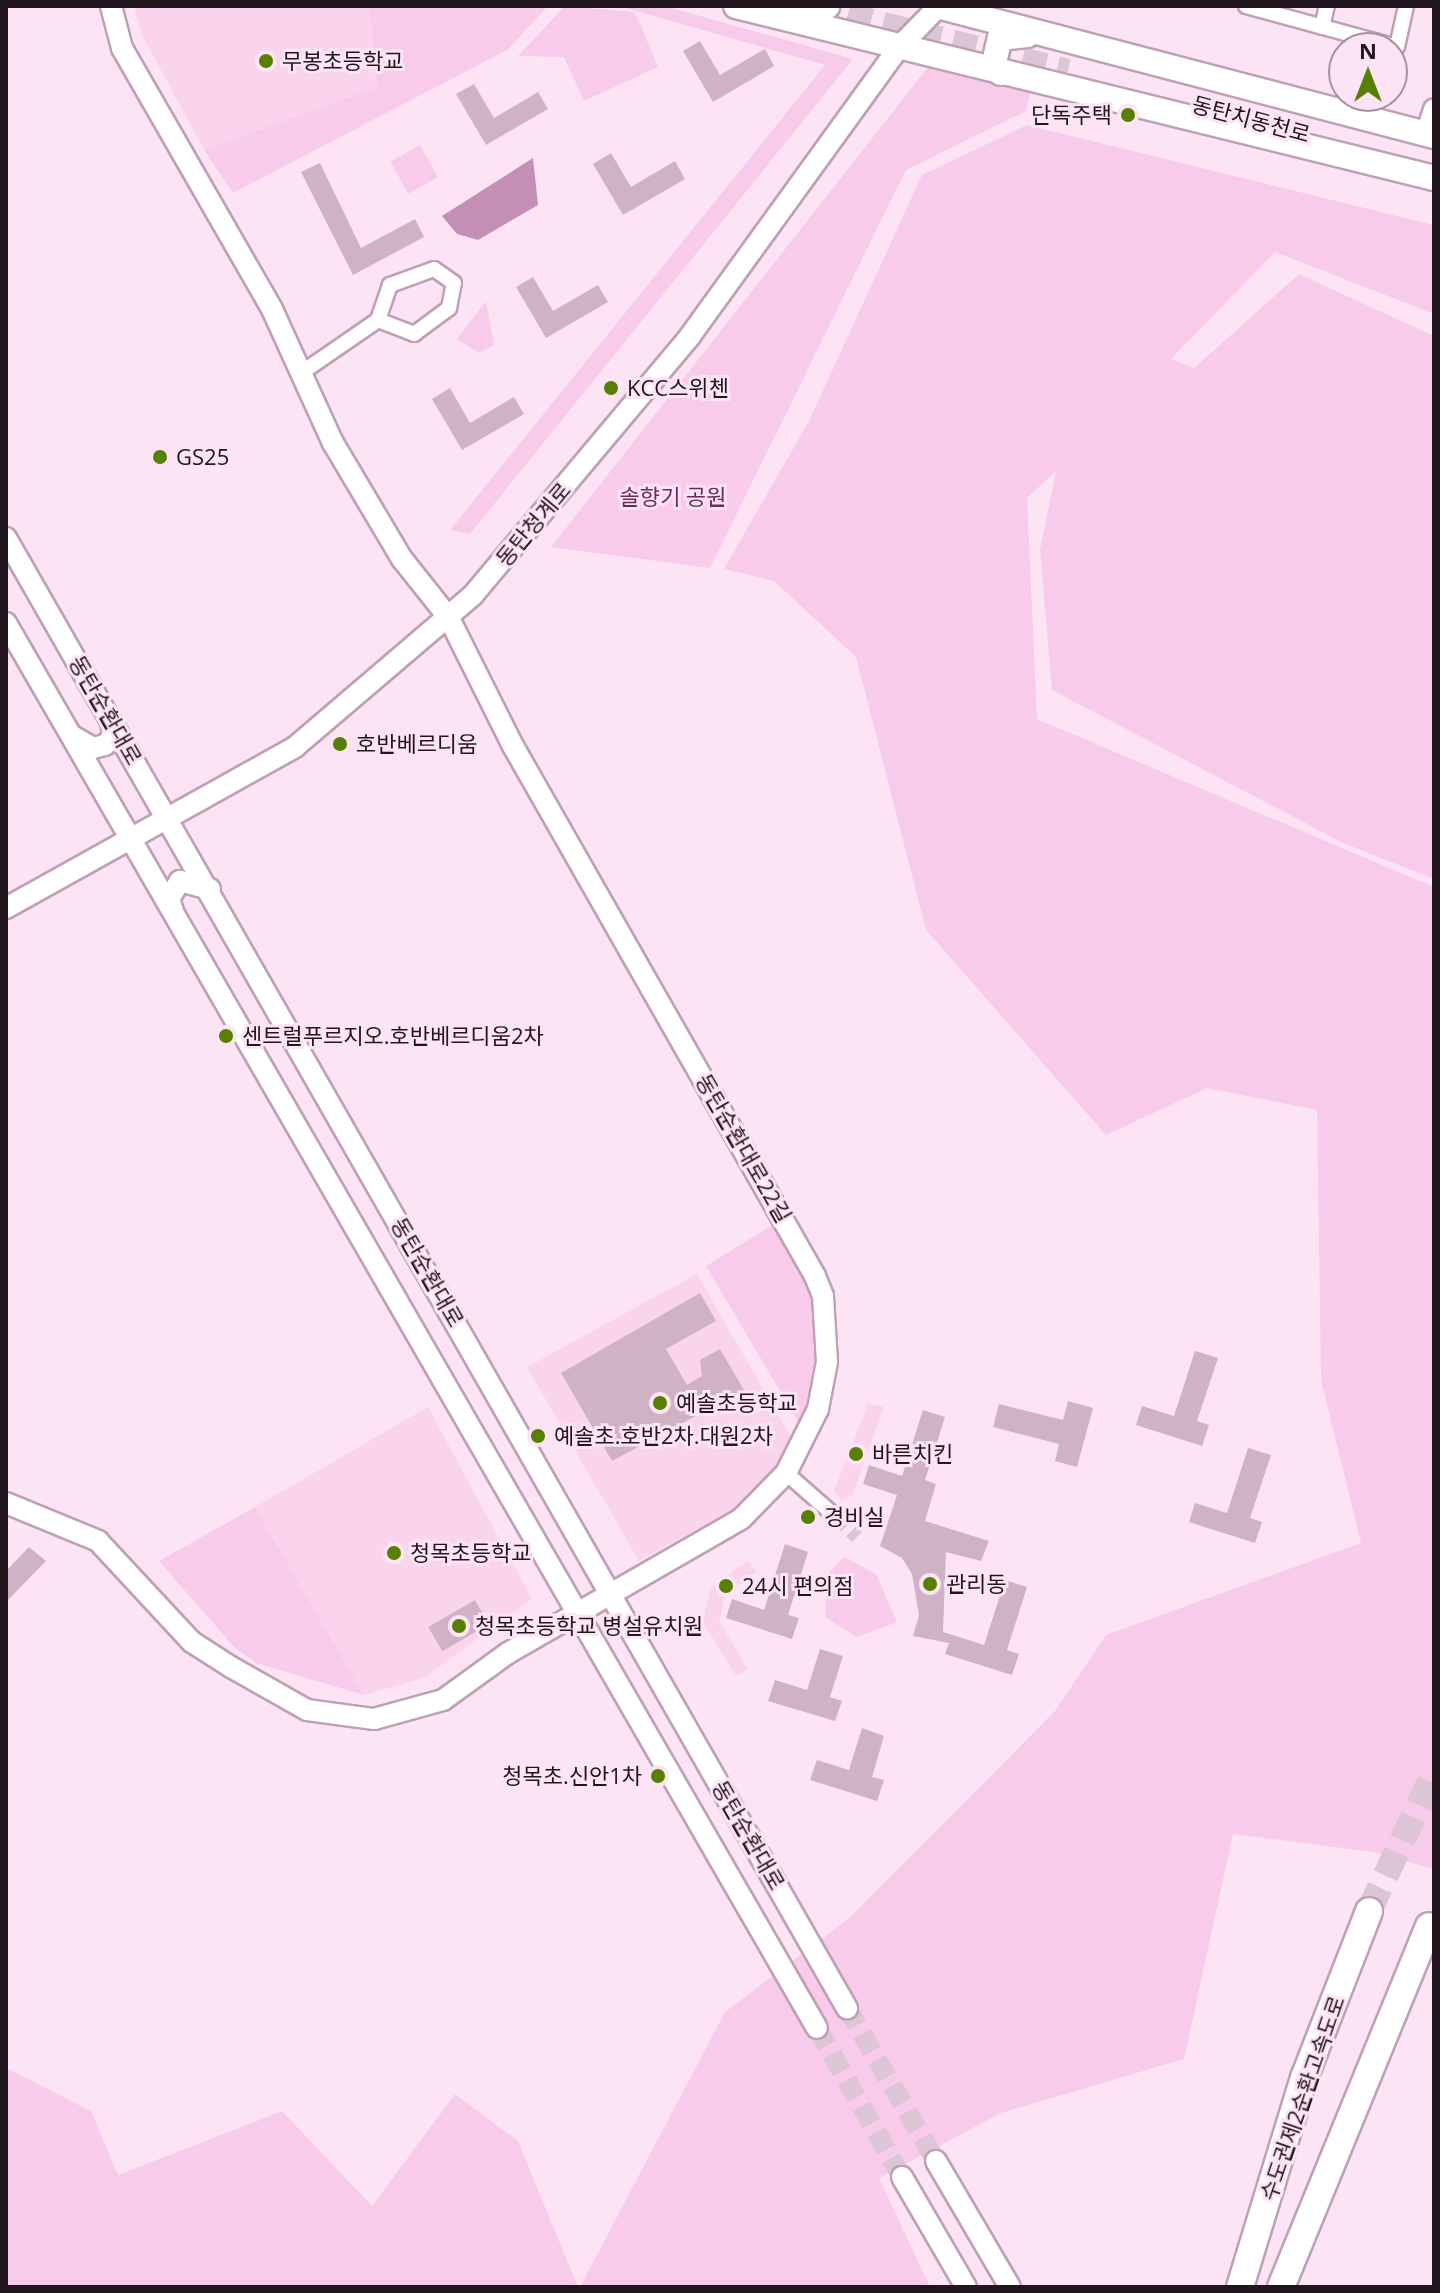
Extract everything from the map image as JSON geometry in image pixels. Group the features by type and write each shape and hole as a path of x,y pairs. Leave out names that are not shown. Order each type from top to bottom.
{"highway":[{"name":"수도권제2순환고속도로","path":"1240,2287 1304,2078 1369,1911"},
{"name":"수도권제2순환고속도로","path":"1281,2287 1429,1926"}],"main road":[{"path":"736,6 1434,178"},
{"path":"778,17 805,16 827,6"},
{"path":"938,6 1431,140"},
{"path":"1001,73 994,63 1000,38 1034,34"},
{"name":"동탄치동천로","path":"1431,140 1069,65 1434,165"}],"street":[{"name":"동탄순환대로22길","path":"6,1503 98,1541 192,1642 307,1710 374,1719 443,1700 578,1613 741,1519 786,1473 818,1409 827,1362 823,1296 745,1148 513,746 449,618 402,559 341,456 304,371 122,48 111,6"},
{"name":"동탄청계로","path":"6,908 130,836 295,747 449,618 690,336 900,46 938,6"},
{"path":"1246,6 1397,47 1406,6"},
{"path":"1322,27 1327,6"},
{"path":"1431,140 1434,109"},
{"path":"304,371 378,320 390,285 434,269 454,283 449,308 414,334 378,320"},
{"name":"동탄순환대로","path":"6,538 168,815 847,2008"},
{"name":"동탄순환대로","path":"6,623 817,2028"},
{"path":"71,734 93,748 105,745 113,737 110,717"},
{"path":"174,913 169,899 180,881 210,889"},
{"path":"786,1473 836,1517"},
{"path":"936,2161 1010,2287"},
{"path":"902,2177 966,2287"}],"shaded area":[{"name":"무봉초등학교","path":"134,6 369,6 377,87 204,150 142,35"},
{"path":"533,158 538,205 478,240 457,234 442,216"},
{"name":"예솔초등학교","path":"697,1274 792,1439 779,1467 730,1511 639,1561 527,1367"},
{"path":"868,1403 884,1407 853,1494 842,1501 834,1491"},
{"name":"청목초등학교","path":"428,1407 532,1599 424,1678 364,1695 255,1507"},
{"path":"748,1561 757,1572 726,1594 719,1621 748,1669 736,1676 703,1622 711,1587"}],"green space":[{"path":"369,6 548,6 507,50 233,193 204,150 377,87"},
{"path":"565,6 635,12 658,67 584,101 564,57 518,56"},
{"path":"619,6 665,6 853,59 470,534 450,530 825,65"},
{"name":"솔향기 공원","path":"928,67 1032,86 1026,111 906,170 710,568 551,547"},
{"path":"1027,125 1434,225 1434,314 1275,252 1171,359 1194,368 1299,274 1434,336 1434,879 1343,843 1052,690 1040,550 1056,471 1027,498 1037,719 1434,887 1434,1869 1374,1852 1233,1834 1184,2059 1001,2113 879,2178 930,2287 580,2287 725,2012 848,1919 1055,1711 1106,1635 1361,1543 1321,1380 1317,1110 1207,1088 1106,1135 926,930 856,657 774,581 724,569 809,421 922,175"},
{"path":"420,145 438,177 408,194 390,161"},
{"path":"486,301 494,345 479,353 457,339"},
{"path":"779,1221 813,1281 823,1361 804,1432 706,1266"},
{"path":"255,1507 364,1695 256,1663 234,1647 159,1561"},
{"path":"844,1557 876,1574 897,1622 857,1637 825,1617 827,1575"},
{"path":"6,2068 91,2111 118,2175 282,2111 372,2206 455,2094 518,2141 578,2287 6,2287"}],"building":[{"path":"700,41 720,75 765,49 774,66 713,102 683,51"},
{"path":"474,84 494,118 538,92 548,109 486,145 456,94"},
{"path":"611,153 631,187 675,161 685,179 623,215 593,164"},
{"path":"320,163 361,248 415,219 424,237 353,275 301,172"},
{"path":"533,277 553,311 598,285 608,302 546,338 516,287"},
{"path":"450,388 470,423 514,397 524,414 462,450 432,399"},
{"name":"예솔초등학교","path":"700,1293 716,1321 666,1349 687,1385 702,1376 700,1360 720,1349 744,1390 612,1461 561,1373"},
{"path":"1195,1351 1218,1358 1197,1421 1209,1425 1202,1446 1136,1425 1142,1406 1174,1416"},
{"path":"1068,1401 1093,1408 1077,1467 1055,1461 1059,1444 993,1427 999,1404 1063,1420"},
{"path":"923,1410 945,1417 925,1480 936,1484 925,1521 989,1541 981,1561 946,1552 943,1632 984,1645 1005,1580 1027,1587 1007,1650 1019,1654 1012,1675 945,1654 949,1643 913,1636 919,1615 912,1574 902,1558 880,1546 897,1495 863,1484 869,1465 902,1476"},
{"path":"1248,1448 1271,1455 1250,1518 1262,1522 1255,1543 1189,1522 1195,1503 1227,1513"},
{"path":"785,1544 808,1552 788,1615 799,1618 792,1639 726,1618 732,1599 764,1610"},
{"path":"29,1547 46,1561 6,1602 6,1571"},
{"name":"청목초등학교 병설유치원","path":"475,1600 489,1624 442,1651 428,1627"},
{"path":"820,1649 843,1656 830,1697 842,1701 835,1721 768,1701 775,1680 807,1690"},
{"path":"862,1728 884,1736 872,1777 884,1780 877,1801 810,1780 817,1760 849,1770"}],"tunnel":[{"path":"813,6 1068,71"},
{"path":"836,1517 857,1537"},
{"path":"1369,1911 1434,1773"},
{"path":"847,2008 936,2161"},
{"path":"817,2028 902,2177"}],"place":[{"name":"무봉초등학교","path":"266,61"},
{"name":"단독주택","path":"1128,115"},
{"name":"KCC스위첸","path":"611,388"},
{"name":"GS25","path":"160,457"},
{"name":"호반베르디움","path":"340,744"},
{"name":"센트럴푸르지오.호반베르디움2차","path":"226,1036"},
{"name":"예솔초등학교","path":"660,1403"},
{"name":"예솔초.호반2차.대원2차","path":"538,1436"},
{"name":"바른치킨","path":"856,1454"},
{"name":"경비실","path":"808,1517"},
{"name":"청목초등학교","path":"394,1553"},
{"name":"관리동","path":"930,1584"},
{"name":"24시 편의점","path":"726,1586"},
{"name":"청목초등학교 병설유치원","path":"459,1626"},
{"name":"청목초.신안1차","path":"658,1776"}]}
